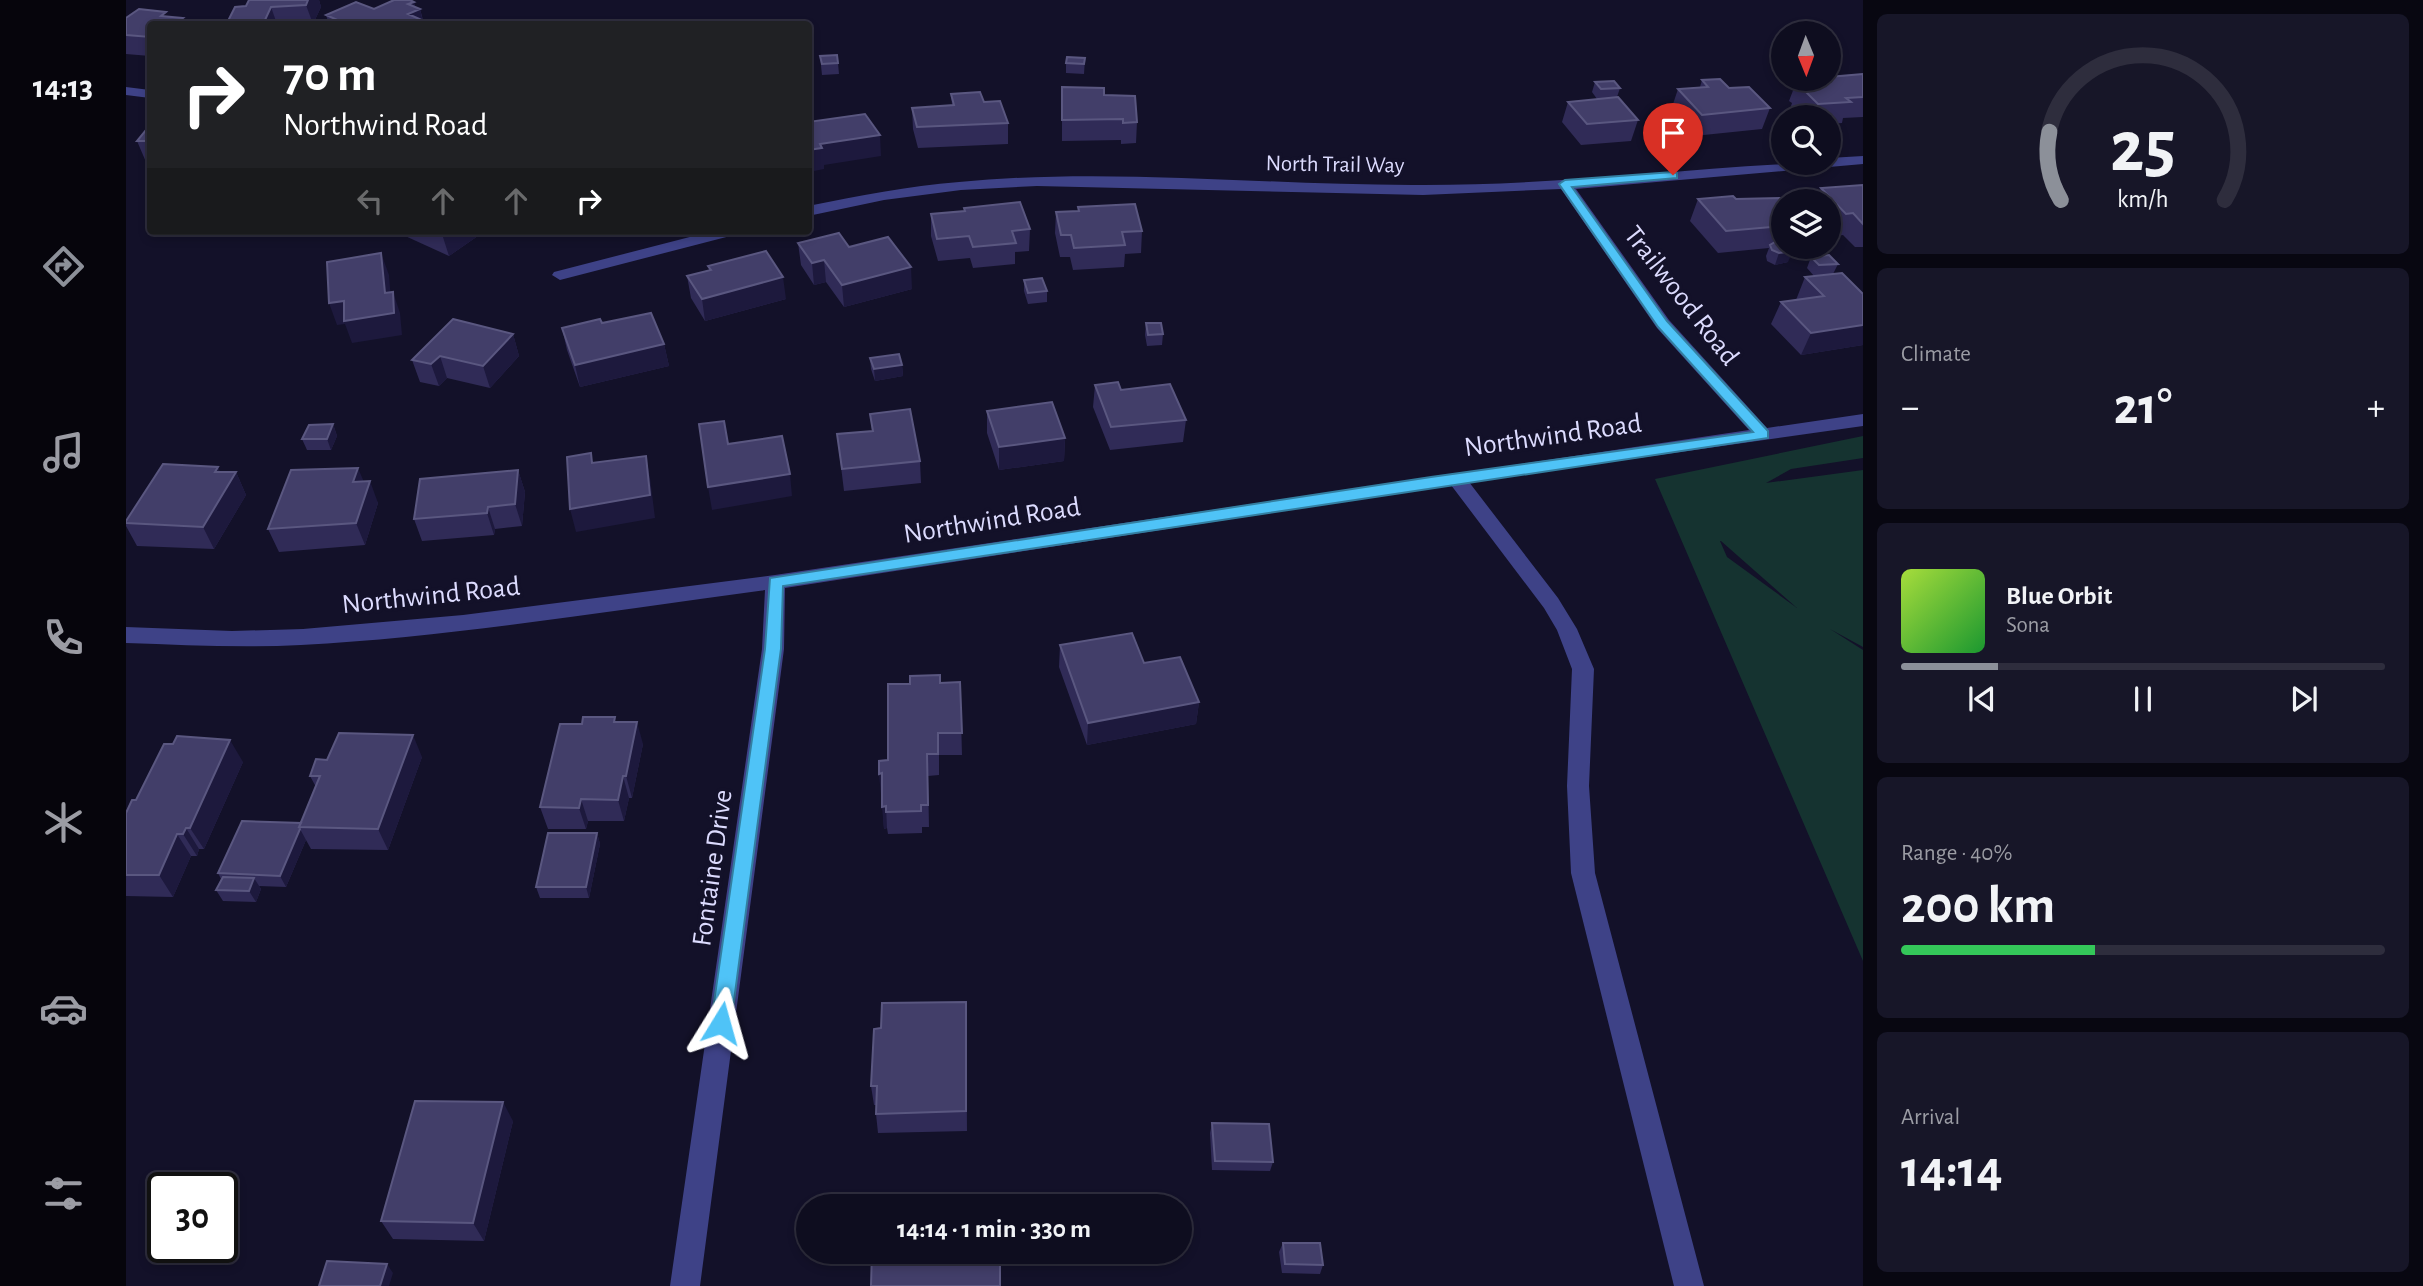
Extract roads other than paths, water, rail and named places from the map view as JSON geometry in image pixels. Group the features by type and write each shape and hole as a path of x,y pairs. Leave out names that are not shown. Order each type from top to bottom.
{"street":[{"path":"126,91 147,94"},
{"name":"North Trail Way","path":"812,210 886,194 1038,180 1110,179 1398,190 1565,184 1863,160"},
{"name":"Trailwood Road","path":"1565,184 1663,324 1763,435"},
{"path":"560,275 716,235"},
{"name":"Northwind Road","path":"126,635 232,639 365,633 775,582 1456,478 1863,420"},
{"path":"1456,478 1551,603 1567,629 1583,669 1578,786 1583,873 1689,1286"},
{"name":"Fontaine Drive","path":"685,1286 773,649 775,582"}]}
